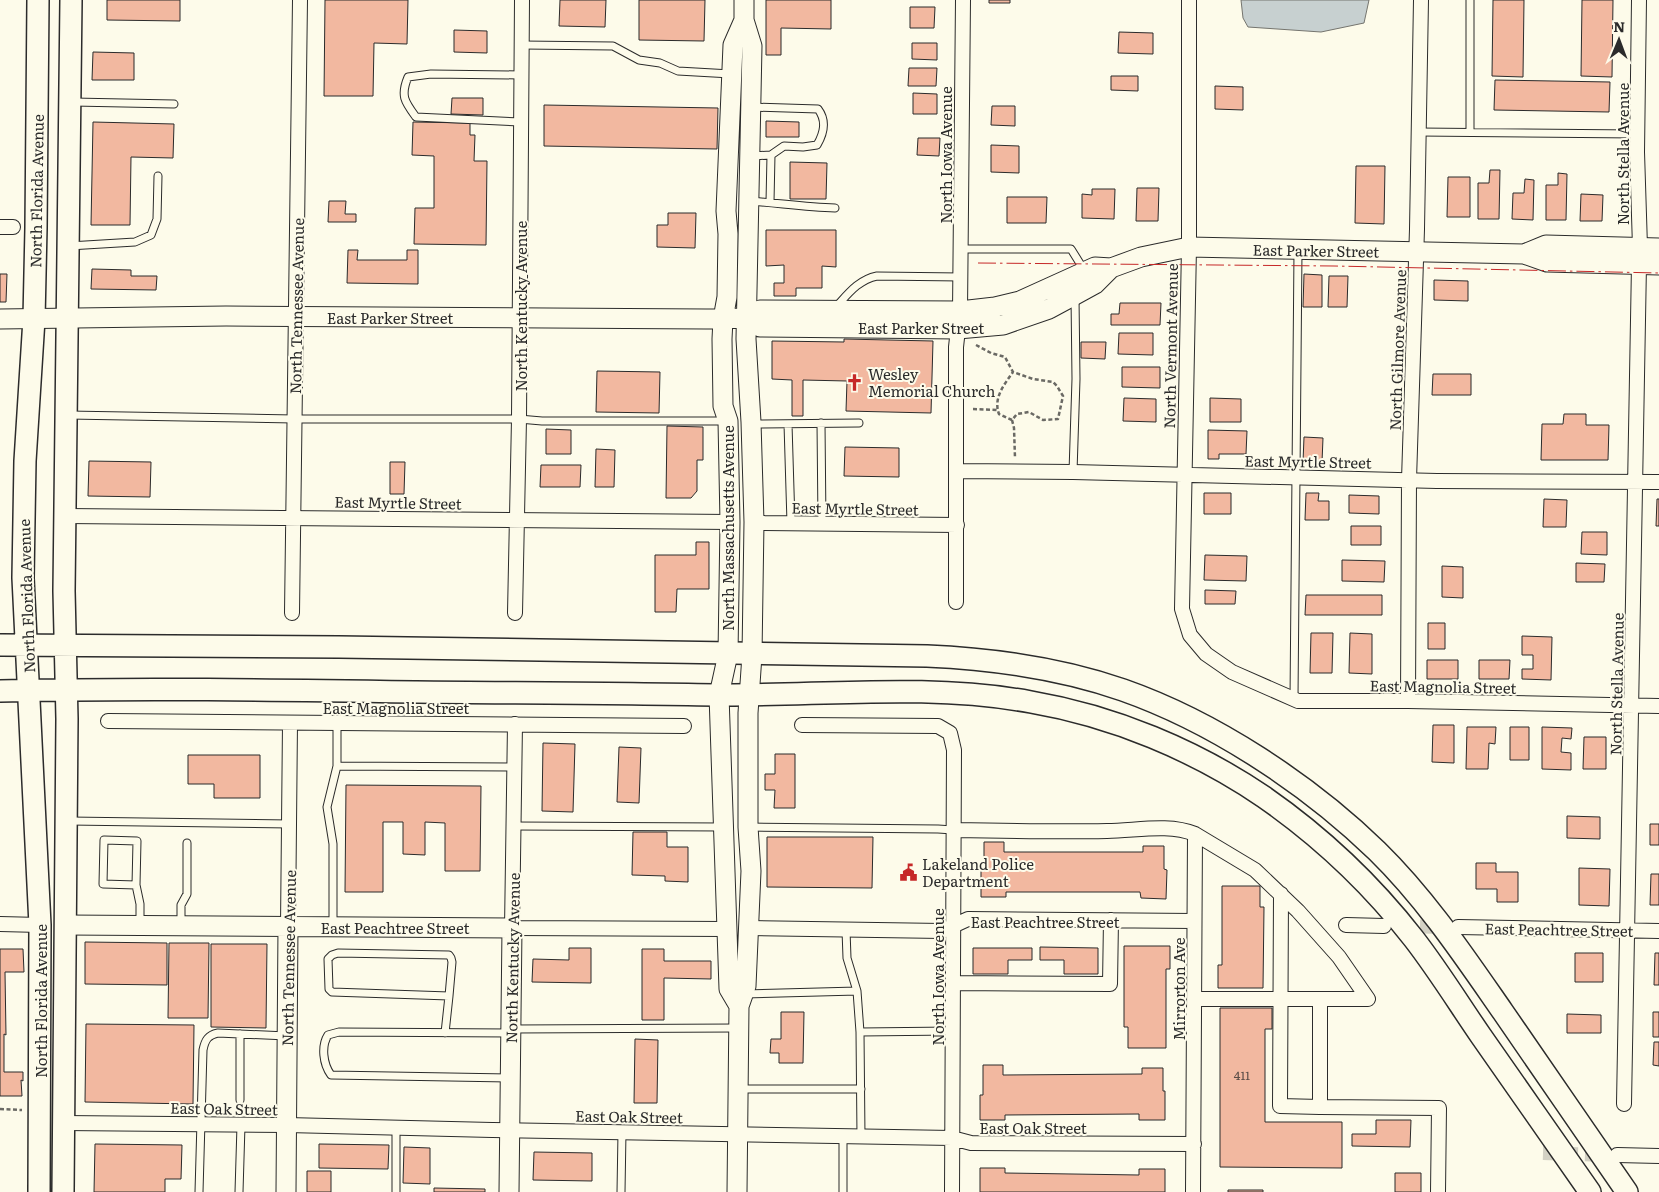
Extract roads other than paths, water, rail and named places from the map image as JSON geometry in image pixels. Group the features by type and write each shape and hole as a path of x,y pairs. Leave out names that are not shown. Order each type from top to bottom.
{"main road":[{"name":"North Florida Avenue","path":"38,0 34,319 25,461 23,528 26,646 40,924 39,1192"},
{"name":"North Florida Avenue","path":"63,1192 66,821 65,646 71,0"},
{"path":"0,645 339,647 965,658 1038,668 1084,678 1123,690 1166,706 1212,730 1255,756 1300,785 1377,851 1412,889 1463,954 1627,1192"},
{"path":"0,691 131,689 719,695 941,692 988,695 1034,702 1081,713 1126,727 1174,747 1217,769 1261,795 1302,825 1342,860 1382,900 1414,940 1590,1192"},
{"path":"40,1028 53,1056 56,1118 63,1123"}],"street":[{"name":"North Tennessee Avenue","path":"292,613 300,0"},
{"name":"North Kentucky Avenue","path":"515,613 520,318 522,0"},
{"name":"North Massachusetts Avenue","path":"736,1192 739,1028 741,1000 746,986 751,871 748,827 748,713 752,655 754,522 746,339 752,46 744,20 744,0"},
{"name":"North Iowa Avenue","path":"956,602 956,347 961,277 963,0"},
{"name":"North Vermont Avenue","path":"1189,0 1188,247 1182,609 1190,635 1206,654 1232,672"},
{"name":"North Gilmore Avenue","path":"1408,701 1409,480 1421,0"},
{"name":"North Stella Avenue","path":"1624,1104 1636,482 1639,256 1637,134 1639,0"},
{"name":"North Massachusetts Avenue","path":"741,1000 729,989 719,695 728,654 730,522 728,421 723,406 723,319 727,297 728,234 726,212 733,44 744,20"},
{"name":"East Parker Street","path":"747,318 760,327 959,320 995,307 1020,301 1095,267 1111,268 1141,257 1188,247 1524,254 1546,245 1639,256 1659,265"},
{"name":"East Parker Street","path":"1639,256 1659,248"},
{"name":"East Parker Street","path":"0,319 296,316 723,319 747,318 760,310 833,310 1003,325 1033,315 1075,295 1095,284 1111,268"},
{"name":"East Myrtle Street","path":"957,471 1409,480 1659,482"},
{"name":"East Myrtle Street","path":"66,516 730,522"},
{"name":"East Myrtle Street","path":"754,522 956,525"},
{"name":"East Magnolia Street","path":"1232,672 1298,701 1408,701 1659,706"},
{"name":"East Magnolia Street","path":"108,721 684,726"},
{"name":"North Tennessee Avenue","path":"286,1192 290,723"},
{"name":"North Kentucky Avenue","path":"509,1192 515,724"},
{"name":"North Iowa Avenue","path":"802,725 938,726 950,733 954,750 952,1192"},
{"path":"953,830 1109,831 1171,829 1185,830 1195,834 1255,870 1339,957 1368,999 1194,998"},
{"name":"Mirrorton Ave","path":"1193,1192 1195,834"},
{"path":"1280,894 1280,1106 1439,1108 1438,1192"},
{"name":"East Peachtree Street","path":"748,928 942,932 968,919 1194,921"},
{"path":"953,983 1110,984 1110,920"},
{"path":"0,924 40,924"},
{"name":"East Peachtree Street","path":"65,925 726,929"},
{"path":"1346,925 1384,926"},
{"name":"East Peachtree Street","path":"1458,927 1659,930"},
{"path":"1320,999 1320,1107"},
{"name":"East Oak Street","path":"63,1123 287,1125 509,1131 952,1138 971,1142 1194,1144"},
{"path":"1617,1155 1659,1156"}],"lane":[{"path":"1470,0 1470,132"},
{"path":"522,45 613,46 639,60 660,63 678,71 732,74"},
{"path":"521,122 416,117 405,102 404,88 408,77 431,74 522,76"},
{"path":"70,102 174,104"},
{"path":"750,156 771,155 784,146 803,147 816,144 823,135 822,115 818,109 751,107"},
{"path":"1419,132 1637,134"},
{"path":"770,202 771,155"},
{"path":"69,246 135,242 151,235 156,219 158,176"},
{"path":"750,201 803,207 835,208"},
{"path":"961,248 1071,249 1086,271"},
{"path":"1294,698 1298,250"},
{"path":"833,310 855,286 866,278 877,276 961,277"},
{"path":"1073,472 1076,379 1075,295"},
{"path":"67,415 294,419 728,421"},
{"path":"751,424 859,423"},
{"path":"788,424 791,523"},
{"path":"821,424 822,524"},
{"path":"333,926 333,844 327,808 337,766 337,723"},
{"path":"337,766 515,767"},
{"path":"66,821 290,824"},
{"path":"514,826 723,827"},
{"path":"748,827 953,830"},
{"path":"136,885 103,884 104,840 137,841 136,885 140,904 140,926"},
{"path":"181,926 181,905 187,894 188,843"},
{"path":"846,930 846,958 857,991 860,1032 861,1137"},
{"path":"445,1033 452,962 449,954 338,953 328,959 329,989 332,992 448,996"},
{"path":"741,1000 857,991"},
{"path":"510,1078 331,1075 325,1067 325,1040 328,1035 339,1032 445,1033 739,1028"},
{"path":"860,1032 953,1031"},
{"path":"199,1192 203,1050 206,1039 218,1033 287,1036"},
{"path":"240,1034 240,1100"},
{"path":"738,1089 861,1090"},
{"path":"239,1192 240,1125"},
{"path":"396,1128 396,1192"},
{"path":"621,1192 622,1132"},
{"path":"843,1192 844,1136"}],"tunnel":[{"path":"1399,926 1448,927"},
{"path":"1543,1153 1605,1155"}],"place":[{"name":"Wesley Memorial Church","path":"854,382"},
{"name":"Lakeland Police Department","path":"908,872"}]}
